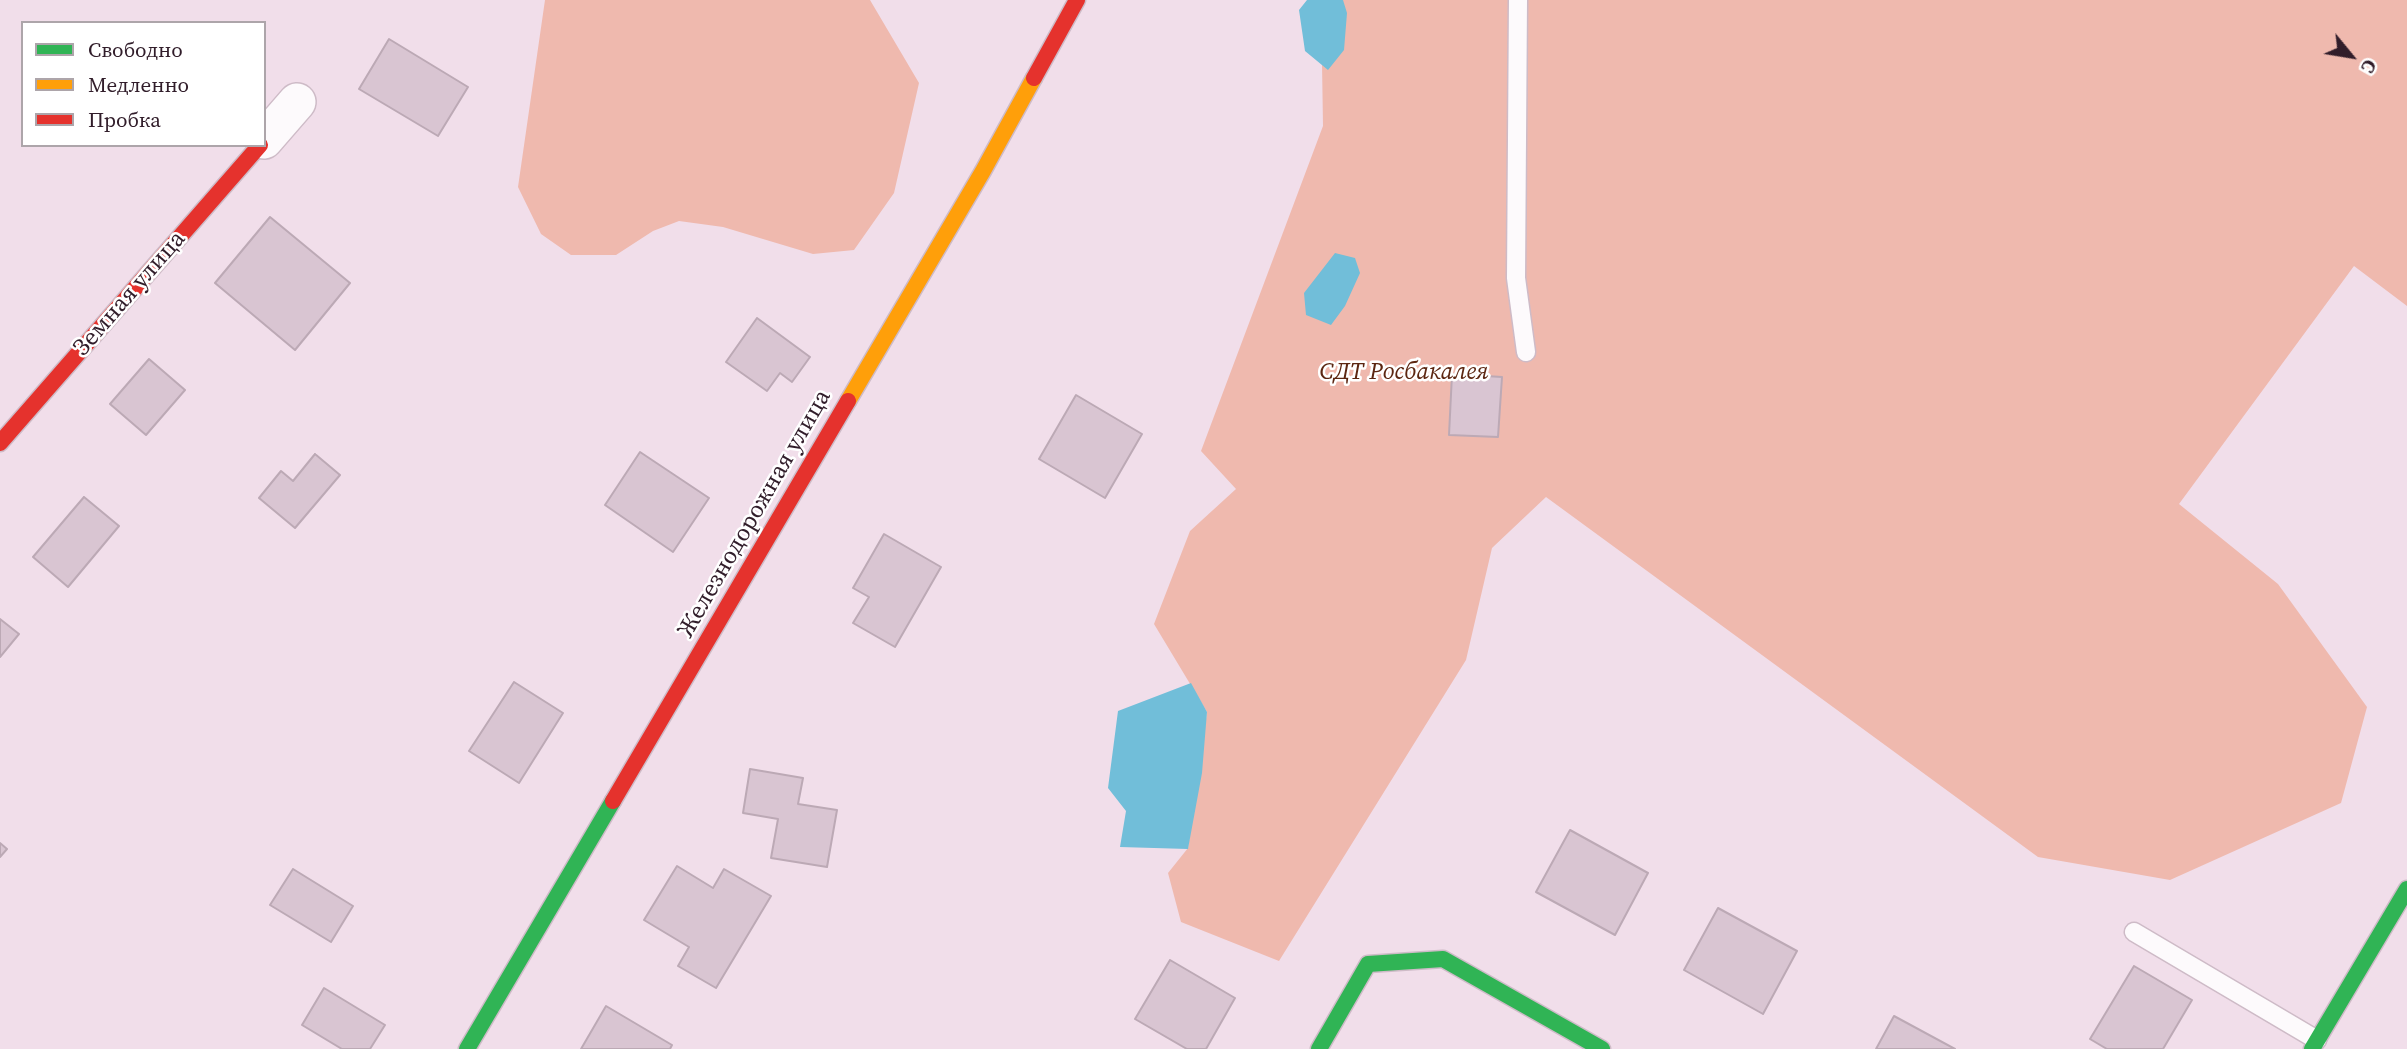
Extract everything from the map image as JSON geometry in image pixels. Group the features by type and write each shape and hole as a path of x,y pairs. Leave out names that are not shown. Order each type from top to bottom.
{"street":[{"name":"Железнодорожная улица","path":"467,1049 976,183 1077,0"},
{"path":"266,138 297,102"},
{"name":"Земная улица","path":"0,443 258,147"},
{"path":"2315,1044 2407,889"},
{"path":"1319,1049 1368,964 1443,959 1602,1049"}],"lane":[{"path":"1518,0 1516,278 1526,352"},
{"path":"2134,932 2315,1044"}],"green space":[{"path":"545,0 870,0 919,83 894,193 854,250 813,254 723,227 679,221 653,231 616,255 571,255 541,234 518,187"},
{"name":"СДТ Росбакалея","path":"1321,0 2407,0 2407,306 2354,266 2179,504 2278,584 2367,707 2341,803 2170,880 2038,857 1546,497 1492,548 1466,660 1279,961 1181,922 1168,873 1188,848 1207,712 1154,624 1190,531 1236,489 1201,451 1323,126"}],"water":[{"path":"1307,0 1343,0 1347,13 1344,50 1328,70 1305,51 1299,10"},
{"path":"1335,253 1355,258 1360,273 1345,306 1331,325 1306,315 1304,293"},
{"path":"1191,683 1207,712 1202,773 1188,849 1120,847 1126,811 1108,788 1118,711"}],"building":[{"path":"389,39 468,87 438,136 359,89"},
{"path":"270,217 350,283 295,350 215,283"},
{"path":"757,318 810,357 792,382 780,373 767,391 726,362"},
{"path":"149,359 185,390 146,435 110,404"},
{"path":"1452,374 1502,377 1498,437 1449,435"},
{"path":"1076,395 1142,434 1105,498 1039,459"},
{"path":"640,452 709,498 673,552 605,505"},
{"path":"315,454 340,475 295,528 259,498 281,471 293,481"},
{"path":"84,497 119,526 68,587 33,557"},
{"path":"884,534 941,567 895,647 853,623 869,597 853,588"},
{"path":"0,619 19,634 0,657"},
{"path":"514,682 563,713 519,783 469,751"},
{"path":"750,769 803,778 798,804 837,810 827,867 771,858 778,819 743,813"},
{"path":"1570,830 1648,873 1615,935 1536,892"},
{"path":"0,843 7,849 0,857"},
{"path":"677,866 713,888 724,869 771,896 716,988 678,966 689,947 644,920"},
{"path":"293,869 353,906 331,942 270,905"},
{"path":"1718,908 1797,951 1763,1014 1684,970"},
{"path":"1170,960 1235,998 1206,1049 1187,1049 1135,1019"},
{"path":"2134,966 2192,1000 2163,1049 2107,1049 2090,1039"},
{"path":"324,988 385,1025 370,1049 342,1049 302,1025"},
{"path":"606,1006 672,1045 670,1049 581,1049"},
{"path":"1894,1016 1955,1049 1876,1049"}],"traffic: fast":[{"path":"467,1049 613,801"},
{"path":"2312,1049 2407,889"},
{"path":"1319,1049 1368,964 1443,959 1602,1049"}],"traffic: slow":[{"path":"848,401 983,171 1034,78"}],"traffic: jam":[{"path":"1034,78 1077,0"},
{"path":"0,443 258,147"},
{"path":"613,801 848,401"}]}
